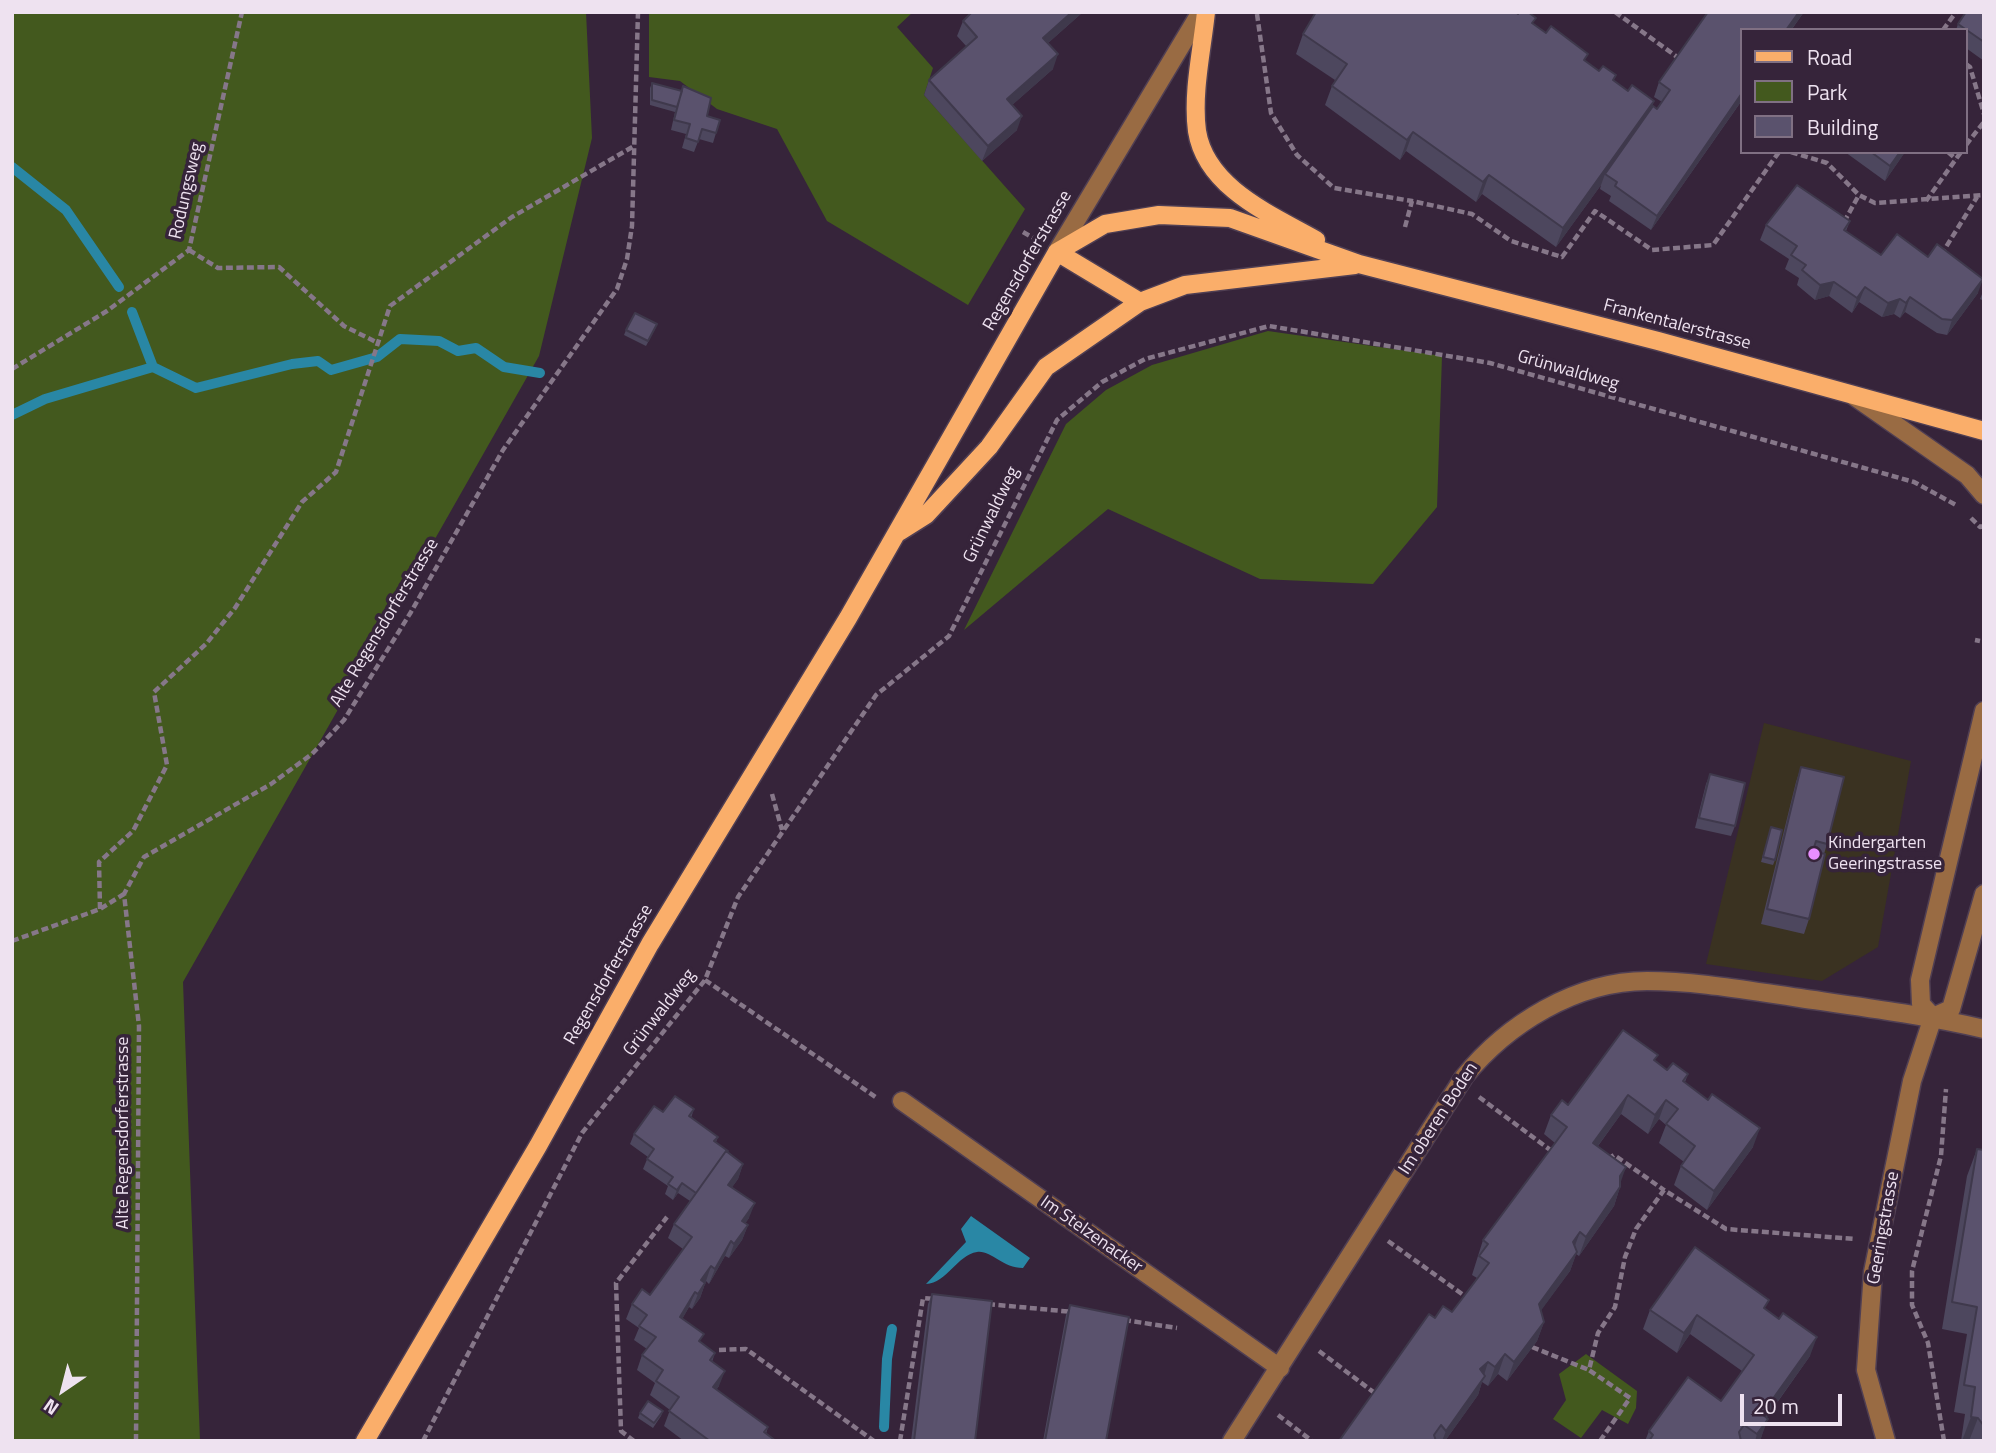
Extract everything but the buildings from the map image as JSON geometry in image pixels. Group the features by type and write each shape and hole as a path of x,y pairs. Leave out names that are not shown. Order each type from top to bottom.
{"main road":[{"path":"1203,12 1197,102 1198,131 1205,154 1219,176 1239,194 1359,264"},
{"name":"Frankentalerstrasse","path":"1057,252 1105,224 1159,215 1230,218 1359,264 1984,431"},
{"path":"1057,252 1140,302"},
{"name":"Regensdorferstrasse","path":"365,1441 538,1146 649,944 897,534 1057,252"},
{"name":"Frankentalerstrasse","path":"1140,302 1185,285 1359,264"},
{"name":"Regensdorferstrasse","path":"897,534 926,515 989,447 1046,367 1140,302"}],"street":[{"name":"Regensdorferstrasse","path":"1057,252 1203,12"},
{"path":"1852,394 1967,475 1984,495"},
{"path":"1933,1017 1921,1004 1920,980 1984,711"},
{"name":"Geeringstrasse","path":"1886,1441 1866,1370 1873,1272 1912,1081 1933,1017 1951,1009 1984,894"},
{"name":"Im oberen Boden","path":"1232,1441 1450,1098 1486,1049 1520,1024 1553,1005 1599,989 1645,981 1714,986 1933,1017 1984,1029"},
{"name":"Im Stelzenacker","path":"902,1101 1280,1368"}],"path":[{"name":"Rodungsweg","path":"12,369 107,311 189,250 242,12"},
{"name":"Alte Regensdorferstrasse","path":"136,1441 139,1026 124,894 144,857 271,785 312,754 344,720 411,612 503,450 617,289 627,259 632,226 638,12"},
{"path":"1615,12 1686,63"},
{"path":"1944,28 1956,12"},
{"path":"1257,14 1271,113 1297,155 1334,188 1472,214 1511,241 1562,257 1595,211 1652,250 1713,245 1778,154"},
{"path":"1968,66 1984,114"},
{"path":"1968,142 1984,122"},
{"path":"100,909 99,862 133,831 167,765 153,692 205,644 235,608 302,502 336,472 390,306 512,217 634,146"},
{"path":"1798,154 1827,163 1859,195 1875,204 1981,195"},
{"path":"1950,154 1956,159"},
{"path":"1926,201 1960,154"},
{"path":"1839,232 1859,195"},
{"path":"1936,263 1981,195"},
{"path":"1405,227 1412,201"},
{"path":"189,250 218,268 279,267 344,326 378,343"},
{"name":"Grünwaldweg","path":"423,1441 582,1133 705,980 738,897 876,695 949,636 1057,420 1102,382 1145,359 1269,326 1490,363 1914,482 1945,497 1980,527 1984,526"},
{"path":"12,941 100,909 124,894"},
{"path":"705,980 877,1098 902,1101"},
{"path":"1944,1441 1928,1343 1912,1305 1912,1271 1941,1157 1946,1089"},
{"path":"1450,1098 1478,1096 1555,1153"},
{"path":"1605,1162 1614,1155 1726,1229 1880,1241"},
{"path":"1589,1370 1598,1333 1615,1307 1625,1258 1636,1229 1664,1190"},
{"path":"634,1441 621,1431 616,1283 667,1217"},
{"path":"1363,1237 1385,1239 1469,1299"},
{"path":"900,1441 922,1298 936,1299"},
{"path":"977,1303 1085,1314"},
{"path":"1112,1318 1180,1328"},
{"path":"1316,1348 1378,1395"},
{"path":"1532,1348 1589,1370 1630,1398 1601,1441"},
{"path":"719,1350 746,1349 874,1441"},
{"path":"1275,1413 1312,1441"}],"shaded area":[{"name":"Kindergarten Geeringstrasse","path":"1764,723 1911,761 1878,947 1822,981 1706,964"}],"green space":[{"path":"12,12 586,12 592,138 539,356 183,982 200,1441 12,1441"},
{"path":"649,12 913,12 897,27 933,68 924,95 1025,209 968,305 827,221 777,129 717,109 680,81 649,77"},
{"path":"1268,331 1442,356 1437,507 1373,584 1260,579 1108,509 964,630 1066,424 1106,390 1152,365"},
{"path":"1586,1354 1637,1391 1636,1408 1628,1424 1602,1410 1581,1438 1553,1419 1566,1400 1559,1374"}],"water":[{"path":"971,1216 1030,1258 1023,1268 977,1252 964,1258 940,1279 926,1284 966,1242 961,1229"}],"waterway":[{"path":"12,167 66,210 119,287"},
{"path":"132,312 153,367 196,388 292,364 318,361 331,370 377,357 400,339 439,341 458,351 476,348 504,367 540,373"},
{"path":"12,415 45,399 153,367"},
{"path":"884,1427 887,1359 892,1329"}],"place":[{"name":"Kindergarten Geeringstrasse","path":"1814,854"}]}
